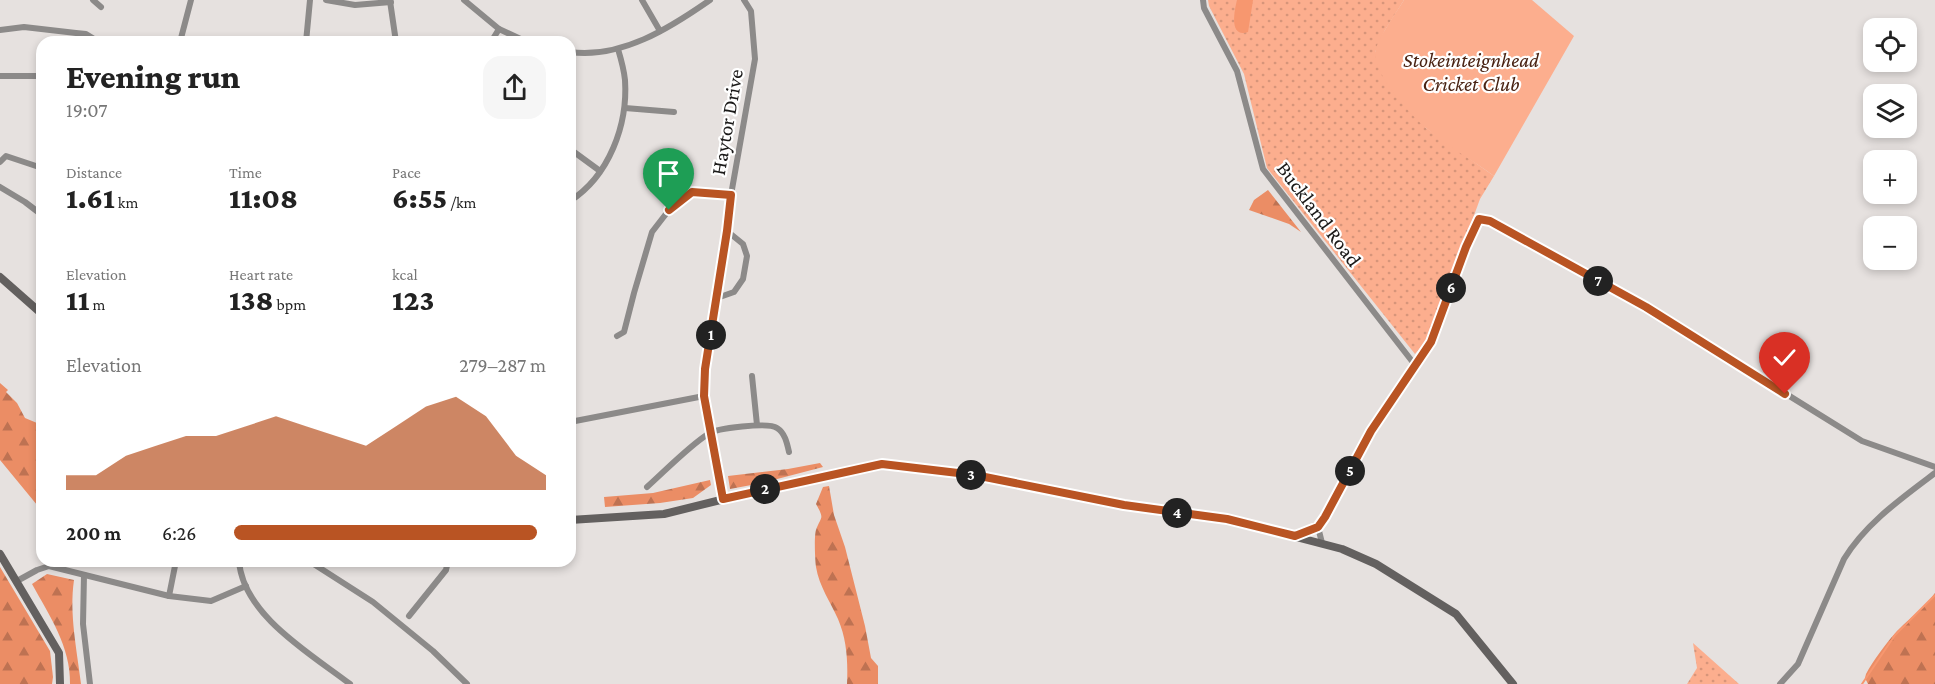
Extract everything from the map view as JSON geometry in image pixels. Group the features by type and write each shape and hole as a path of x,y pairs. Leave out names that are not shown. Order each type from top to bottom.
{"street":[{"path":"93,0 101,7"},
{"path":"182,36 191,0"},
{"path":"307,36 310,0"},
{"path":"326,0 355,5 391,1 395,36"},
{"path":"464,0 499,30 513,36"},
{"path":"642,0 660,32"},
{"path":"576,53 618,49 660,32 710,0"},
{"name":"Haytor Drive","path":"723,499 704,396 705,369 731,195 755,59 751,11 744,0"},
{"name":"Buckland Road","path":"1203,0 1204,8 1237,71 1263,169 1415,365"},
{"path":"0,30 24,27 89,36"},
{"path":"495,36 499,30"},
{"path":"576,197 583,192 600,171 621,130 625,108 625,78 618,49"},
{"path":"0,76 36,76"},
{"path":"625,108 674,112"},
{"path":"576,153 600,171"},
{"path":"0,162 6,156 36,166"},
{"path":"0,187 36,210"},
{"path":"617,336 624,332 652,232 669,210 692,192 731,195"},
{"path":"1295,536 1318,527 1335,500 1371,431 1431,342 1466,247 1479,219 1490,221 1646,307 1862,441 1935,467"},
{"path":"717,298 734,292 743,279 747,255 743,244 727,231"},
{"path":"0,277 36,309"},
{"path":"752,376 757,425"},
{"path":"576,421 704,396"},
{"path":"647,487 710,432 771,425 778,428 785,437 789,452"},
{"path":"576,520 664,514 882,464 975,475 1124,505 1227,519 1322,543 1376,564 1456,614 1513,684"},
{"path":"1780,684 1798,664 1844,559 1852,546 1888,508 1935,473"},
{"path":"1318,527 1322,543"},
{"path":"0,554 59,652 60,684"},
{"path":"18,581 46,567"},
{"path":"53,567 169,597 211,601 246,586"},
{"path":"169,597 175,567"},
{"path":"240,567 240,573 256,604 271,623 350,684"},
{"path":"318,567 373,602 433,651 467,684"},
{"path":"409,616 447,567"},
{"path":"84,575 83,624 90,684"}],"green space":[{"path":"1208,0 1404,0 1385,30 1375,52 1426,128 1494,176 1480,199 1430,336 1415,354 1267,168 1244,74"},
{"name":"Stokeinteignhead Cricket Club","path":"1404,0 1532,0 1574,36 1494,176 1426,128 1402,104 1381,72 1376,62 1376,48"},
{"path":"1268,190 1301,232 1289,224 1249,210 1254,200"},
{"path":"0,383 8,390 6,392 17,403 25,418 36,423 36,504 0,460"},
{"path":"820,463 823,467 730,489 728,476"},
{"path":"710,480 711,485 693,498 605,507 604,497 653,493"},
{"path":"829,486 834,515 845,547 871,658 878,666 878,684 847,684 847,659 843,635 838,619 822,588 816,567 815,537 821,516 816,504 823,487"},
{"path":"0,567 50,651 52,684 0,684"},
{"path":"47,574 74,580 73,619 81,684 70,684 63,644 32,584"},
{"path":"1935,593 1935,684 1868,684 1866,674 1880,652 1897,631"},
{"path":"1693,643 1739,684 1687,684 1697,668"}],"shaded area":[{"path":"1237,0 1253,0 1248,32 1242,33 1235,28"}],"waterway":[{"path":"1862,684 1895,635 1935,595"}],"route":[{"path":"669,210 692,192 731,195 705,369 704,396 723,499 882,464 975,475 1124,505 1227,519 1295,536 1318,527 1335,500 1371,431 1431,342 1466,247 1479,219 1490,221 1646,307 1785,394"}]}
